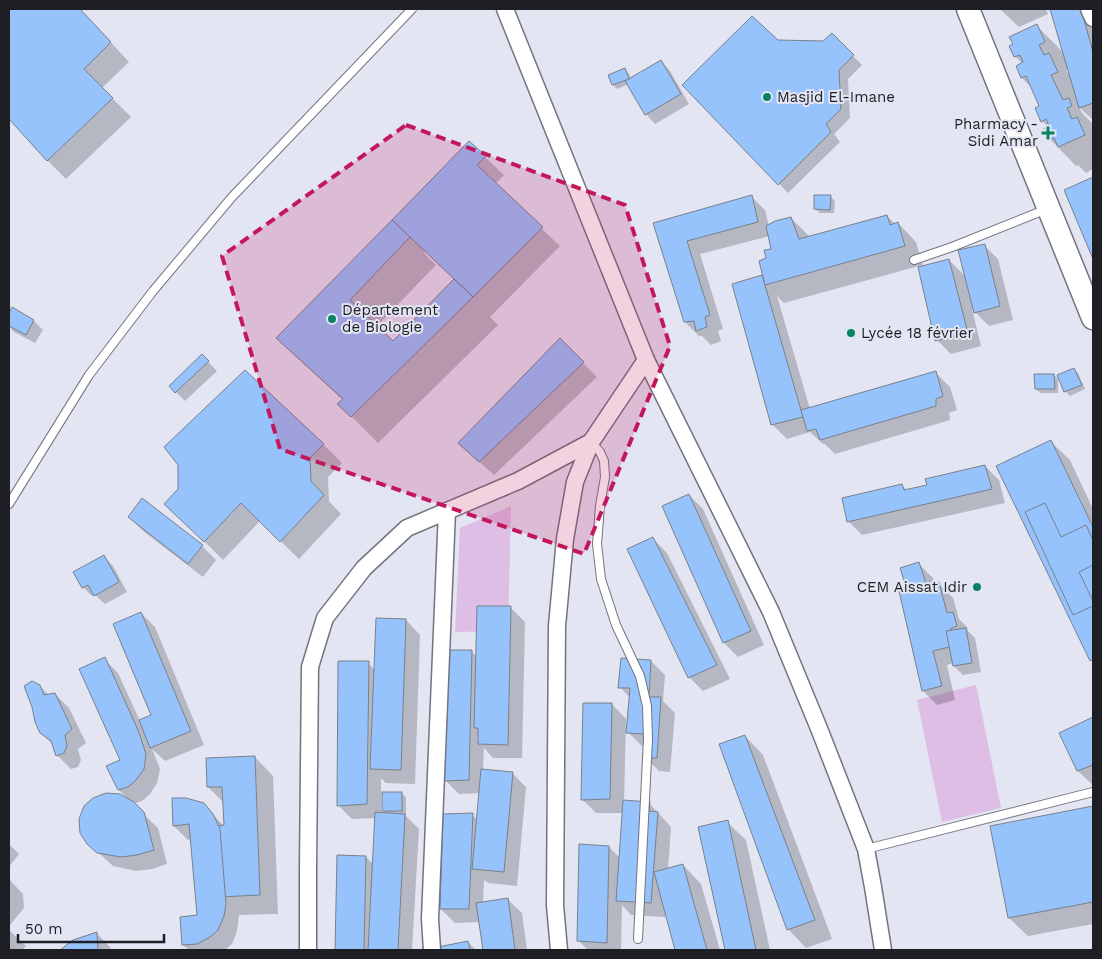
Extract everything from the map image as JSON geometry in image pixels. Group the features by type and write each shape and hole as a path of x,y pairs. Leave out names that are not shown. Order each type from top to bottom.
{"street":[{"path":"505,9 646,360 771,612 820,730 866,849 874,886 883,950"},
{"path":"968,9 1093,318"},
{"path":"1089,9 1093,18"},
{"path":"559,950 555,905 557,626 564,539 575,482 590,442 646,360"},
{"path":"308,950 310,667 325,618 364,568 407,528 518,481 590,442"},
{"path":"432,950 430,919 447,511"}],"lane":[{"path":"9,504 89,375 153,291 232,197 412,9"},
{"path":"914,260 952,247 1049,208"},
{"path":"590,442 600,452 604,461 605,477 600,506 597,544 602,579 616,624 640,676 647,706 648,739 638,939"},
{"path":"866,849 1093,792"}],"highlighted area":[{"path":"406,125 625,205 670,346 584,554 280,449 222,256"}],"shaded area":[{"path":"511,506 508,631 455,632 460,528"},
{"path":"976,685 1001,808 942,822 917,700"}],"building":[{"path":"9,9 80,9 111,42 84,69 113,98 47,161 9,119"},
{"path":"1050,9 1081,9 1093,52 1093,103 1079,108"},
{"name":"Masjid El-Imane","path":"752,16 778,40 823,41 832,33 854,55 839,70 841,109 826,124 831,132 778,185 682,85"},
{"path":"1037,24 1045,42 1039,45 1044,55 1049,53 1058,72 1051,75 1063,100 1069,98 1072,106 1067,108 1072,119 1077,117 1085,135 1058,147 1054,138 1049,140 1044,128 1049,126 1046,119 1041,122 1035,108 1039,106 1026,76 1021,78 1016,66 1023,62 1020,55 1014,57 1009,46 1013,44 1009,37"},
{"path":"661,60 681,94 645,115 625,81"},
{"path":"625,68 629,79 612,85 608,75"},
{"path":"469,141 486,156 477,165 543,227 473,297 392,220"},
{"path":"1093,177 1093,259 1064,190"},
{"path":"752,195 758,222 687,241 710,315 705,317 707,327 696,331 694,321 684,322 653,223"},
{"path":"814,195 831,195 830,210 814,209"},
{"path":"887,215 890,225 898,222 905,246 765,285 759,261 766,258 764,250 771,249 766,226 775,221 791,217 799,239"},
{"name":"Département de Biologie","path":"392,220 410,237 350,300 393,341 454,279 473,297 351,417 337,404 343,399 276,338"},
{"path":"985,244 1000,306 974,313 958,250"},
{"path":"949,259 968,333 935,341 918,267"},
{"path":"762,275 803,417 771,425 732,284"},
{"path":"12,307 34,320 26,335 9,326 9,313"},
{"path":"560,338 584,362 479,462 458,443"},
{"path":"202,354 209,361 175,393 169,386"},
{"path":"1074,368 1082,385 1064,392 1057,375"},
{"path":"245,370 324,444 310,458 311,481 324,495 280,542 241,503 204,542 164,504 178,489 178,465 164,447"},
{"path":"936,371 943,396 936,399 936,406 820,440 816,429 807,431 801,410"},
{"path":"1034,374 1054,374 1055,389 1035,389"},
{"path":"1051,440 1093,527 1093,659 1090,661 996,466"},
{"path":"985,465 992,489 847,522 842,498 902,484 904,490 927,485 925,479"},
{"path":"689,494 751,631 723,643 662,506"},
{"path":"142,498 203,545 188,564 128,517"},
{"path":"1045,503 1061,537 1086,525 1093,540 1093,565 1079,572 1093,601 1093,606 1073,615 1025,512"},
{"path":"653,537 717,665 688,678 627,549"},
{"path":"104,555 119,582 94,596 88,585 82,588 73,572"},
{"path":"919,562 927,586 939,582 947,613 953,612 957,626 950,629 953,646 933,651 942,686 922,691 899,591 907,590 900,568"},
{"path":"477,606 511,606 508,745 478,744 478,728 474,728"},
{"path":"141,612 191,731 150,748 139,720 151,715 113,624"},
{"path":"376,618 406,619 401,770 370,769"},
{"path":"966,628 972,663 953,666 946,631"},
{"path":"447,650 472,650 469,780 443,781"},
{"path":"105,657 138,730 146,754 144,769 136,780 128,787 118,790 106,766 120,760 79,669"},
{"path":"621,658 651,660 649,697 661,697 657,758 643,758 645,734 626,733 630,688 618,688"},
{"path":"338,661 369,661 367,804 337,806"},
{"path":"32,681 40,685 44,695 55,693 72,729 65,735 67,746 64,753 56,756 51,741 40,733 35,722 32,707 24,686"},
{"path":"583,703 612,703 610,799 581,800"},
{"path":"1093,717 1093,765 1077,771 1059,733"},
{"path":"745,735 815,920 787,930 719,744"},
{"path":"255,756 260,895 220,897 217,826 224,825 222,787 207,787 206,758"},
{"path":"481,769 513,772 504,872 472,869"},
{"path":"382,792 402,792 402,811 382,811"},
{"path":"106,793 120,794 134,802 144,812 154,850 121,857 97,853 87,844 80,833 79,819 84,806 93,798"},
{"path":"172,798 186,798 204,803 213,814 220,829 226,904 224,916 218,930 197,944 182,945 180,917 197,915 189,824 173,826"},
{"path":"623,800 650,802 649,811 658,812 651,903 616,901"},
{"path":"1093,806 1093,902 1008,918 990,826"},
{"path":"375,812 405,814 398,950 368,950"},
{"path":"473,813 469,909 440,909 443,814"},
{"path":"728,820 756,950 725,950 698,827"},
{"path":"579,844 609,846 607,943 577,941"},
{"path":"337,855 366,856 364,950 335,950"},
{"path":"683,864 707,950 675,950 654,872"},
{"path":"508,898 515,950 483,950 476,903"},
{"path":"97,932 98,950 60,950 73,940"},
{"path":"468,941 470,950 438,950 438,947"}],"place":[{"name":"Masjid El-Imane","path":"767,97"},
{"name":"Pharmacy - Sidi Amar","path":"1048,133"},
{"name":"Département de Biologie","path":"332,319"},
{"name":"Lycée 18 février","path":"851,333"},
{"name":"CEM Aissat Idir","path":"977,587"}]}
